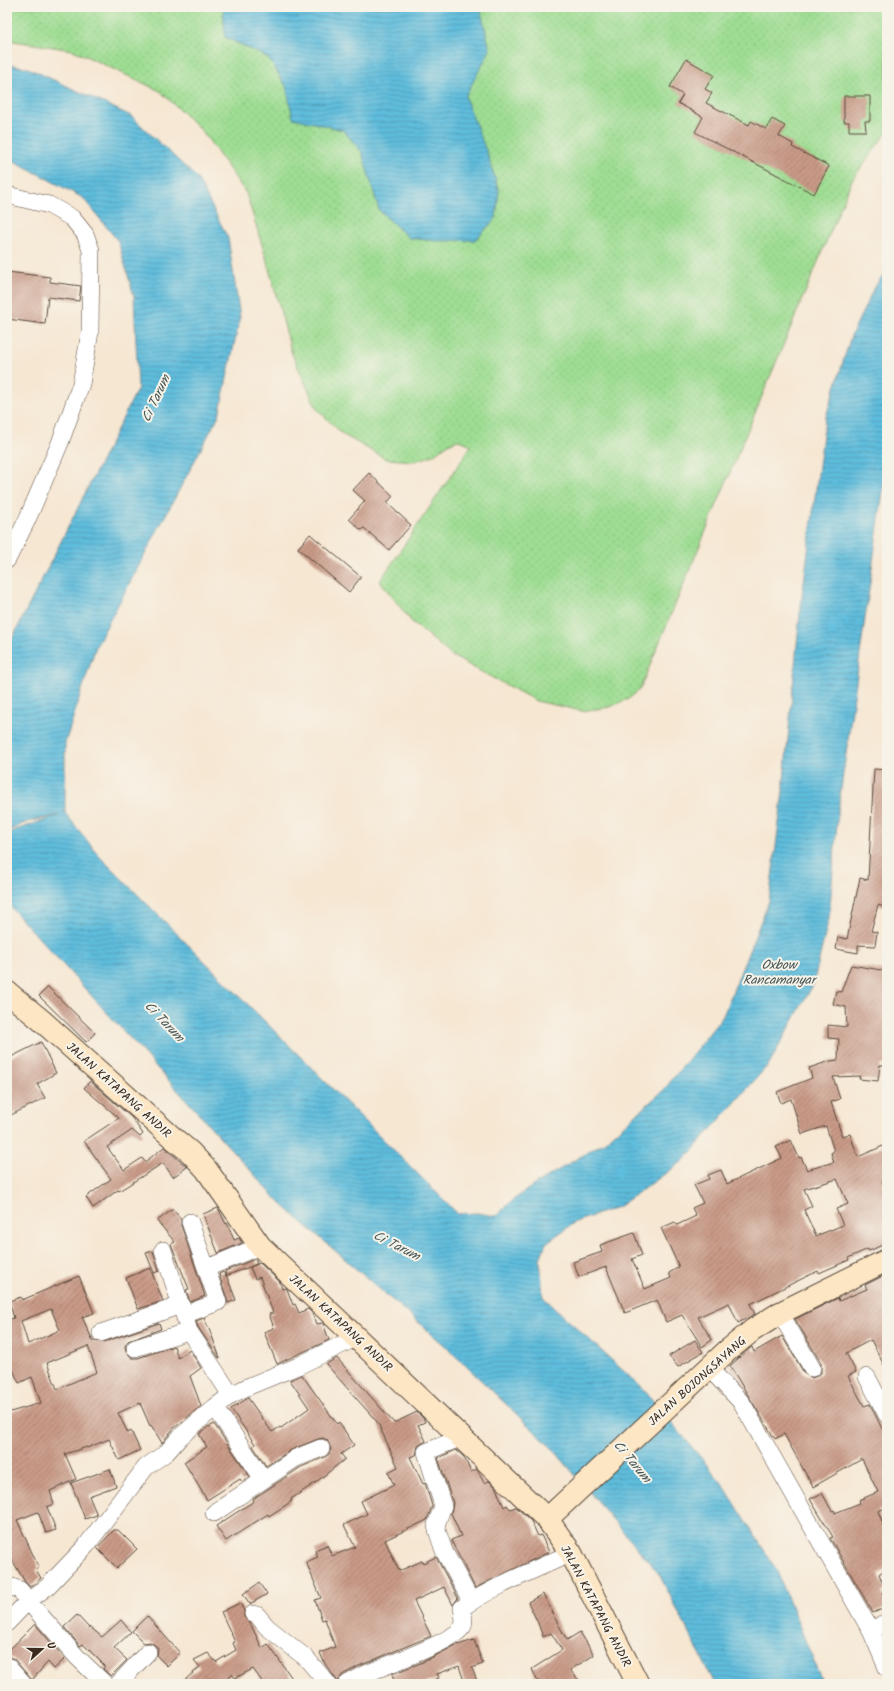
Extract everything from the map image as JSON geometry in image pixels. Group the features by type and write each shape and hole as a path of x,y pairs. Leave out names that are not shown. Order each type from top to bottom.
{"street":[{"path":"7,194 49,205 72,218 85,234 91,250 90,332 82,384 60,443 27,520 7,560"},
{"name":"JALAN KATAPANG ANDIR","path":"7,992 41,1020 190,1152 221,1188 260,1246 548,1519 571,1553 638,1684"},
{"path":"135,1348 185,1317 218,1302 190,1222"},
{"path":"206,1268 260,1246"},
{"path":"164,1250 185,1317 231,1395"},
{"name":"JALAN BOJONGSAYANG","path":"548,1519 743,1338 780,1313 887,1260"},
{"path":"780,1313 812,1368"},
{"path":"101,1333 185,1317"},
{"path":"7,1623 28,1601 47,1587 86,1546 146,1467 168,1452 180,1437 215,1407 231,1395 247,1387 298,1366 357,1337"},
{"path":"709,1368 742,1403 871,1631 883,1644 887,1668"},
{"path":"867,1377 887,1415"},
{"path":"215,1407 263,1479"},
{"path":"462,1437 426,1452 443,1506 436,1526 437,1530 444,1551 471,1601"},
{"path":"214,1513 296,1458 321,1448"},
{"path":"347,1684 368,1679 432,1648 447,1639 462,1627 464,1622 462,1608 471,1601 571,1553"},
{"path":"7,1589 12,1587 20,1590 77,1657 105,1684"},
{"path":"253,1614 257,1615 268,1627 306,1658 328,1684"},
{"path":"871,1631 887,1622"},
{"path":"118,1684 148,1652"},
{"path":"7,1666 23,1684"}],"green space":[{"path":"7,7 887,7 887,132 852,180 640,689 630,698 610,707 582,711 536,701 452,656 411,621 380,581 471,446 458,440 450,443 431,456 414,461 386,459 342,434 317,409 292,354 267,261 246,193 203,132 160,91 73,50 7,40"}],"water":[{"path":"223,7 480,7 490,50 465,97 487,153 499,191 496,218 475,240 436,241 409,238 379,210 362,152 343,130 293,118 286,86 268,58 225,37"},
{"path":"7,64 28,68 131,116 197,178 228,238 240,317 219,415 96,646 65,743 65,813 101,858 458,1214 477,1213 496,1216 513,1200 534,1185 603,1143 663,1091 723,1016 769,901 783,791 800,613 825,420 851,336 874,288 887,270 887,462 838,810 829,918 813,985 769,1064 683,1161 618,1207 575,1222 546,1243 540,1259 543,1297 644,1390 722,1483 776,1569 823,1684 715,1684 659,1574 553,1449 442,1343 281,1204 7,903 7,833 59,815 27,822 7,831 7,649 138,388 134,296 118,241 83,198 16,162 7,160"}],"building":[{"path":"686,59 714,75 705,89 712,93 706,103 749,125 751,121 766,129 772,119 785,126 779,136 793,144 792,147 829,166 814,194 695,132 703,117 678,103 683,95 670,87"},
{"path":"844,96 870,96 870,121 865,121 866,131 849,131 849,122 844,122"},
{"path":"7,272 50,277 50,282 81,286 79,301 48,297 45,324 7,319"},
{"path":"369,473 393,496 387,503 411,525 389,550 364,528 361,530 349,519 365,501 353,490"},
{"path":"310,534 361,577 349,592 298,548"},
{"path":"874,769 887,770 887,908 878,905 871,931 877,932 875,946 858,945 858,953 836,949 838,937 847,939 860,878 868,880"},
{"path":"851,965 887,971 887,1065 880,1065 878,1081 859,1079 860,1076 833,1077 840,1099 831,1102 842,1136 850,1134 858,1157 883,1146 887,1154 887,1180 882,1182 887,1192 887,1243 869,1251 868,1249 848,1258 849,1260 819,1273 818,1271 750,1304 755,1314 738,1323 729,1303 698,1317 712,1340 702,1347 682,1315 666,1322 657,1300 625,1313 606,1267 579,1277 573,1262 602,1252 600,1245 634,1233 642,1255 632,1259 645,1289 671,1278 669,1273 679,1267 661,1228 675,1222 677,1225 696,1216 692,1208 703,1203 694,1185 709,1179 708,1175 721,1170 727,1184 782,1158 776,1147 791,1140 799,1158 801,1157 807,1170 834,1162 831,1153 834,1151 826,1126 802,1134 791,1099 781,1103 777,1092 812,1078 809,1068 838,1060 839,1039 828,1038 828,1025 847,1027 846,1007 833,1004 836,991 841,992","holes":["837,1179 848,1204 836,1209 843,1225 816,1236 804,1210 812,1206 804,1189"]},
{"path":"48,987 95,1033 86,1042 39,996"},
{"path":"41,1042 56,1073 37,1084 45,1098 7,1117 7,1059"},
{"path":"90,1081 132,1118 143,1134 140,1137 132,1130 107,1147 124,1170 142,1158 145,1162 164,1147 187,1167 173,1177 163,1163 119,1191 118,1190 93,1208 86,1197 111,1179 84,1141 119,1118 84,1088"},
{"path":"218,1208 226,1224 227,1223 234,1240 239,1238 242,1243 218,1253 203,1214"},
{"path":"173,1209 181,1219 181,1225 205,1296 190,1302 186,1290 189,1289 171,1244 175,1242 157,1221"},
{"path":"153,1251 159,1271 154,1273 146,1253"},
{"path":"255,1259 257,1264 226,1276 225,1271"},
{"path":"260,1263 280,1282 282,1289 287,1289 293,1305 295,1304 299,1313 308,1309 312,1313 316,1324 323,1323 329,1340 277,1364 264,1332 274,1328 269,1314 273,1313 260,1277 255,1279 250,1267"},
{"path":"150,1268 163,1301 138,1309 126,1278"},
{"path":"223,1272 227,1277 236,1300 228,1303 219,1274"},
{"path":"887,1274 887,1371 871,1340 846,1353 856,1372 848,1376 864,1406 870,1404 887,1439 887,1512 885,1508 878,1511 887,1534 887,1568 879,1574 886,1591 882,1592 887,1607 873,1613 830,1538 833,1537 810,1499 822,1493 832,1511 834,1510 835,1513 860,1503 859,1500 878,1492 862,1459 813,1487 784,1434 775,1439 730,1366 752,1347 754,1352 782,1336 804,1373 812,1378 817,1376 821,1373 821,1363 795,1319 838,1298 839,1301 867,1289 865,1285"},
{"path":"79,1276 94,1313 82,1317 93,1341 104,1342 159,1323 161,1329 128,1341 125,1346 126,1351 132,1358 138,1358 174,1346 178,1358 190,1350 201,1368 190,1376 201,1406 173,1429 162,1443 151,1425 150,1426 140,1403 118,1413 128,1433 131,1431 140,1450 119,1460 109,1439 87,1448 65,1454 76,1479 50,1491 54,1504 47,1507 56,1530 46,1533 38,1512 17,1520 39,1568 36,1570 41,1578 30,1587 25,1582 7,1551 7,1413 41,1403 32,1377 19,1383 7,1357 7,1320 14,1318 9,1301 21,1297 22,1300","holes":["51,1309 60,1330 28,1344 21,1321","88,1346 97,1372 57,1389 47,1363"]},
{"path":"204,1318 220,1358 198,1327 196,1321"},
{"path":"695,1340 703,1352 678,1367 669,1356"},
{"path":"337,1358 394,1423 417,1412 423,1418 425,1422 418,1425 426,1441 418,1446 416,1455 410,1457 423,1484 425,1483 432,1506 427,1520 385,1540 399,1571 422,1561 423,1563 436,1557 458,1598 453,1605 444,1587 414,1601 431,1636 359,1666 342,1675 338,1682 325,1664 320,1653 335,1647 325,1619 322,1620 315,1600 321,1598 306,1562 318,1557 315,1550 327,1545 332,1556 355,1547 344,1525 367,1514 361,1501 394,1485 388,1472 398,1467 378,1423 326,1364"},
{"path":"302,1375 337,1424 339,1422 354,1445 341,1454 345,1459 315,1483 291,1499 292,1501 269,1516 268,1514 226,1541 216,1526 301,1467 329,1454 331,1449 327,1440 323,1438 291,1450 266,1466 253,1446 255,1444 231,1409 248,1398 272,1432 280,1427 281,1428 309,1408 290,1380"},
{"path":"214,1424 250,1477 242,1482 240,1479 207,1500 184,1462 207,1447 199,1434"},
{"path":"456,1450 464,1457 471,1472 477,1469 484,1483 489,1481 495,1486 504,1507 507,1505 510,1509 516,1507 531,1521 538,1536 541,1535 549,1552 475,1588 451,1540 461,1536 451,1513 453,1503 438,1458"},
{"path":"110,1469 116,1486 89,1496 97,1515 85,1519 71,1483"},
{"path":"114,1530 118,1530 137,1549 117,1568 97,1548"},
{"path":"259,1583 267,1594 250,1604 243,1594"},
{"path":"543,1594 567,1640 580,1632 594,1655 570,1670 582,1684 539,1684 532,1669 562,1650 551,1633 543,1637 528,1602"},
{"path":"240,1603 244,1611 244,1617 250,1623 262,1648 268,1644 296,1684 264,1684 253,1669 235,1678 232,1674 220,1684 213,1684 209,1678 201,1684 180,1684 200,1667 194,1660 208,1653 216,1662 236,1650 233,1643 235,1642 221,1612"},
{"path":"77,1615 89,1628 90,1627 102,1637 121,1620 131,1632 114,1648 127,1660 111,1676 103,1669 105,1666 83,1644 80,1646 64,1627"},
{"path":"147,1616 180,1653 167,1666 157,1656 158,1649 155,1645 150,1642 144,1643 132,1631"},
{"path":"35,1624 65,1659 54,1669 48,1662 32,1680 14,1659 7,1656 7,1652"},
{"path":"474,1640 483,1664 472,1668 478,1684 465,1684 459,1666 437,1674 439,1678 422,1684 395,1684 392,1674 423,1662 454,1646"}],"water label":[{"name":"Ci Tarum","path":"155,398"},
{"name":"Oxbow Rancamanyar","path":"779,972"},
{"name":"Ci Tarum","path":"165,1021"},
{"name":"Ci Tarum","path":"397,1245"},
{"name":"Ci Tarum","path":"633,1461"}]}
